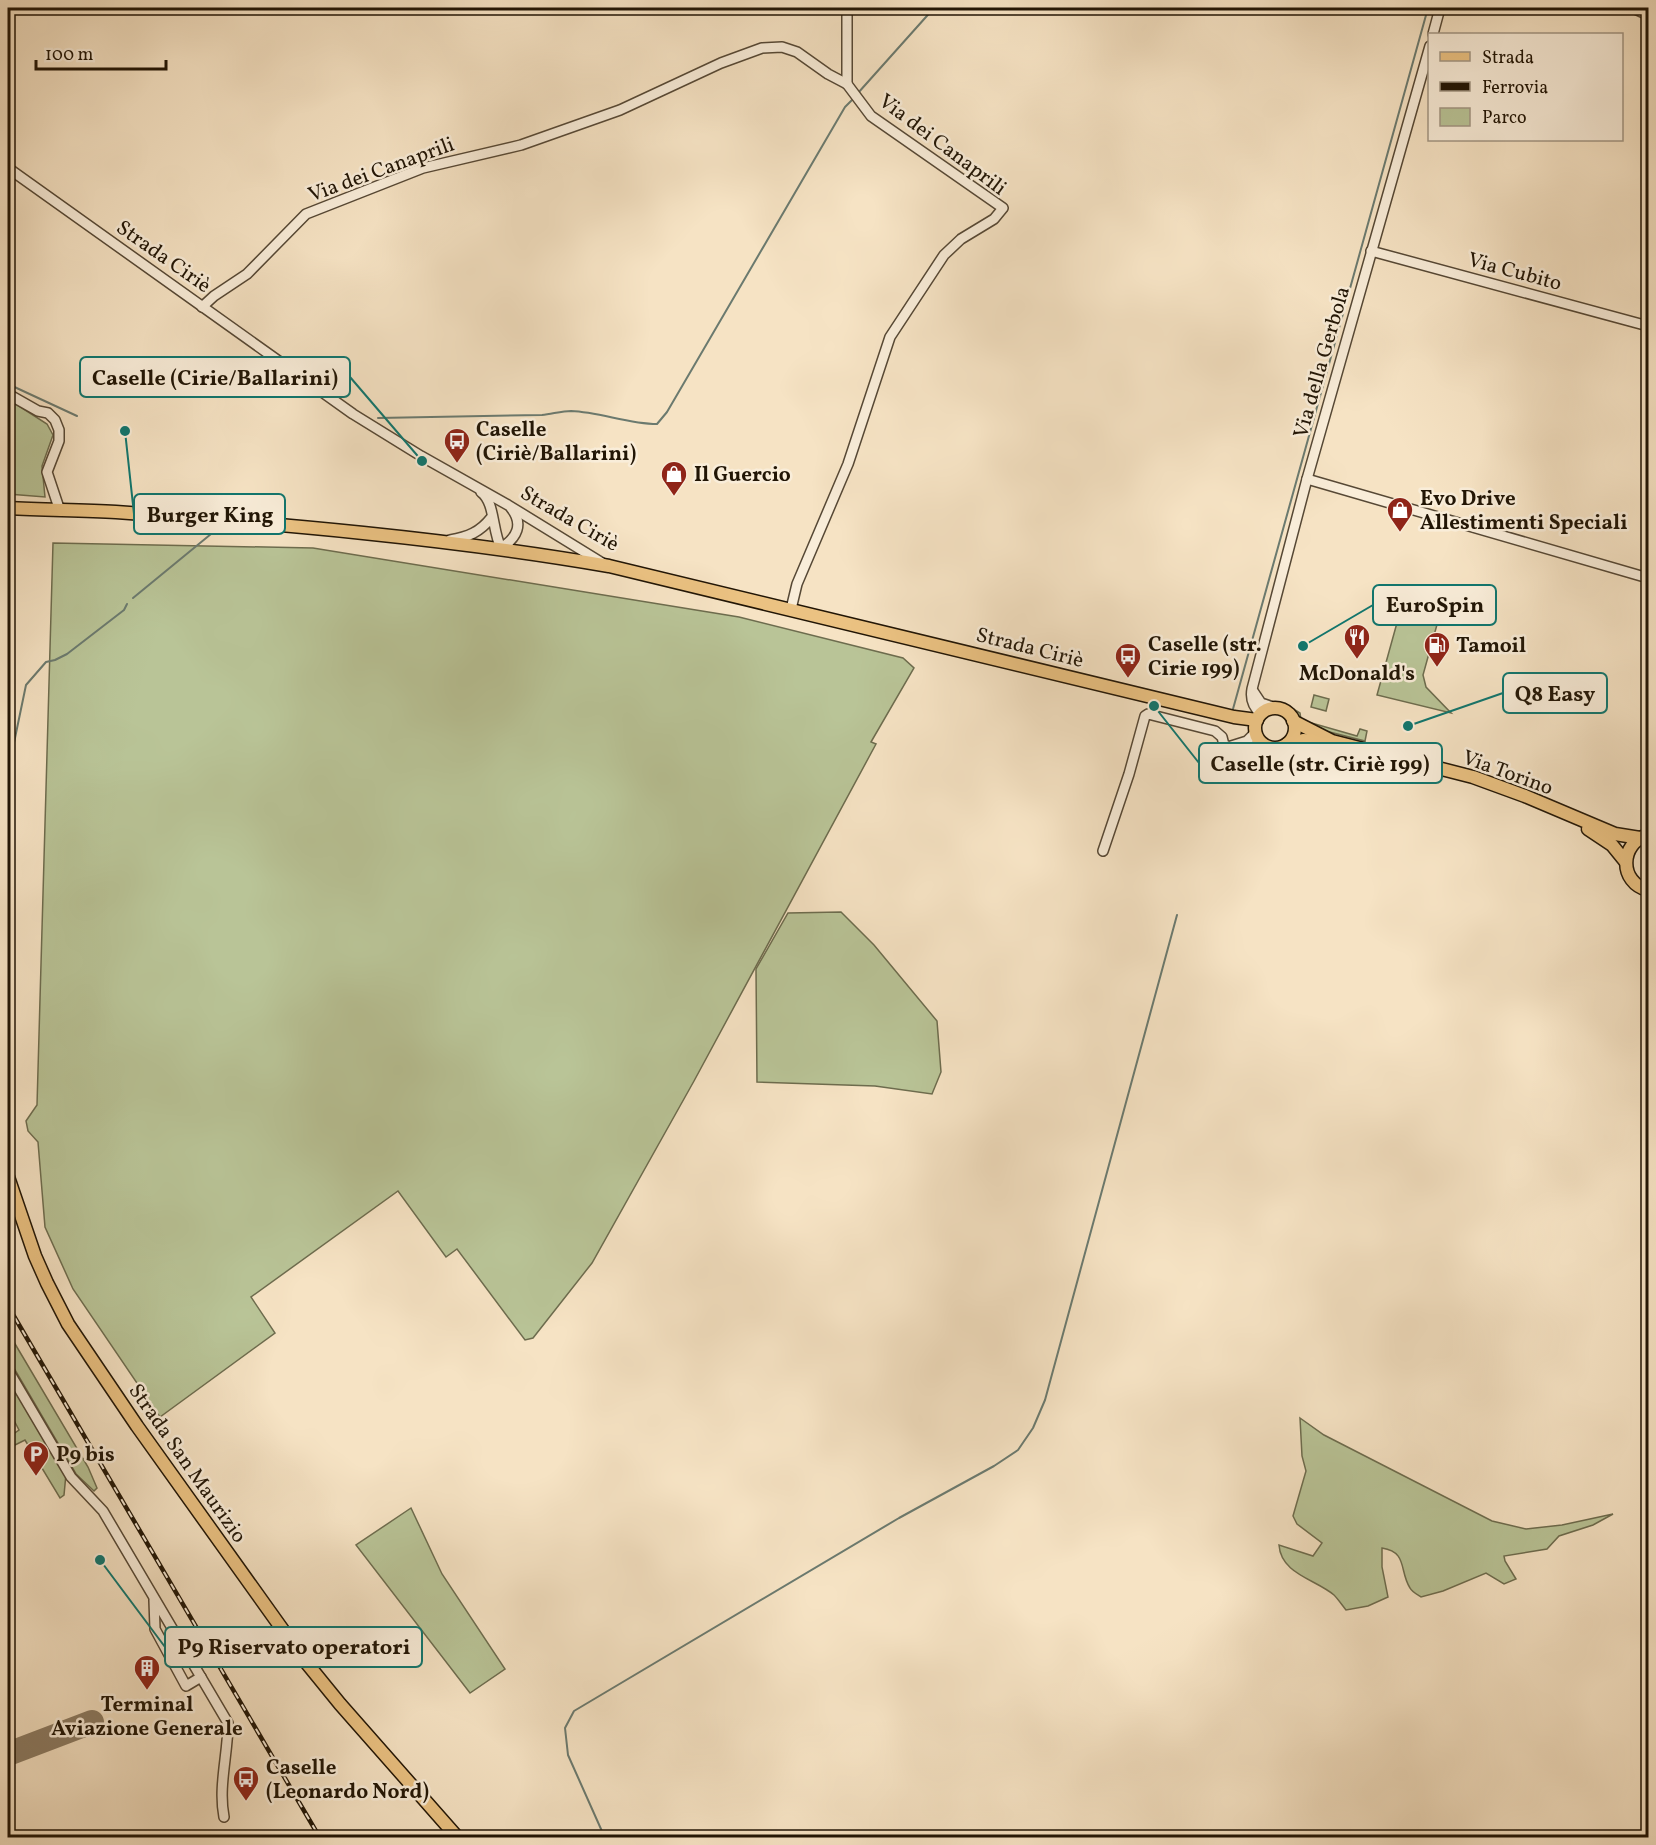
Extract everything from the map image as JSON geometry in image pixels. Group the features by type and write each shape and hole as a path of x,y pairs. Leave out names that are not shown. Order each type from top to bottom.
{"main road":[{"path":"8,510 114,512 436,541 501,548 609,566"},
{"name":"Strada Ciriè","path":"609,566 1257,724"},
{"path":"1279,709 1290,715 1293,721 1294,734 1287,744 1274,748 1262,744 1257,724 1266,711 1279,709"},
{"name":"Via Torino","path":"1293,721 1332,741"},
{"name":"Via Torino","path":"1287,744 1303,740 1332,741 1473,777 1615,834 1644,837"},
{"name":"Via Torino","path":"1566,814 1612,845 1625,861 1630,878 1635,884 1648,890"},
{"path":"1625,861 1628,852 1644,837"},
{"name":"Strada San Maurizio","path":"8,1178 35,1256 68,1324 137,1426 305,1661 458,1838"}],"street":[{"path":"847,8 848,84"},
{"path":"1433,33 1440,8"},
{"path":"1633,8 1648,15"},
{"name":"Via dei Canaprili","path":"202,307 247,274 306,214 423,168 521,145 620,110 741,54 762,48 782,47 797,52 828,74 848,84 871,116 1003,207 994,219 961,239 944,255 890,337 848,464 797,584 791,609"},
{"name":"Via della Gerbola","path":"1252,689 1307,479 1428,53"},
{"name":"Strada Ciriè","path":"8,168 353,414 609,566"},
{"name":"Via Cubito","path":"1371,251 1648,326"},
{"path":"8,394 38,411 48,413 55,420 59,430 59,441 47,472 60,511"},
{"path":"462,478 486,495 501,548 515,537 518,528 518,518 508,505"},
{"path":"1307,479 1648,578"},
{"path":"436,541 467,537 477,532 491,518"},
{"path":"1252,689 1261,703 1279,709"},
{"path":"1228,747 1247,741 1257,724 1251,696 1252,689"},
{"path":"1103,851 1129,774 1145,716 1148,714 1215,732 1222,737 1224,746 1239,750 1262,744"},
{"path":"8,1370 71,1477 103,1511 228,1723 228,1750 222,1804 224,1817"},
{"path":"154,1597 155,1629 186,1686 201,1677"}],"green space":[{"path":"8,399 47,424 53,435 42,466 45,497 8,494"},
{"path":"53,543 313,548 739,617 903,658 914,668 871,742 876,744 694,1081 592,1263 533,1338 525,1340 457,1249 446,1257 398,1191 251,1297 275,1333 160,1417 73,1289 45,1227 38,1142 28,1131 26,1121 37,1105"},
{"path":"1400,612 1438,621 1423,675 1426,687 1451,713 1377,695"},
{"path":"1314,695 1329,699 1326,711 1311,707"},
{"path":"1290,707 1300,713 1301,720 1357,736 1360,729 1367,731 1365,741 1306,726 1295,716"},
{"path":"841,912 874,945 937,1021 941,1072 932,1094 875,1086 757,1082 756,969 788,913"},
{"path":"8,1332 88,1467 97,1488 94,1491 76,1474 8,1358"},
{"path":"16,1392 66,1474 64,1495 60,1498 25,1440 15,1445 9,1437 19,1430 8,1409 8,1397"},
{"path":"1300,1418 1324,1435 1492,1521 1526,1529 1562,1525 1613,1514 1593,1525 1559,1536 1547,1549 1504,1556 1516,1579 1504,1584 1486,1573 1443,1591 1421,1597 1410,1588 1402,1563 1396,1554 1382,1548 1382,1567 1388,1597 1368,1606 1346,1610 1334,1595 1292,1569 1281,1555 1279,1545 1313,1556 1322,1543 1297,1524 1293,1516 1306,1471 1302,1456"},
{"path":"411,1508 442,1574 505,1669 470,1693 356,1545"}],"waterway":[{"path":"858,93 934,8"},
{"path":"1233,709 1428,8"},
{"path":"378,418 542,415 571,411 657,424 667,412 845,107 855,97"},
{"path":"8,384 77,416"},
{"path":"133,598 211,534"},
{"path":"8,762 10,762 26,685 46,662 67,654 124,610 127,604"},
{"path":"605,1838 568,1755 565,1728 574,1711 899,1518 994,1466 1018,1450 1033,1428 1045,1400 1177,915"}],"taxiway":[{"path":"8,1754 92,1722"}],"railway":[{"path":"8,1306 320,1838"}],"place":[{"name":"Burger King","path":"125,431"},
{"name":"Caselle (Cirie/Ballarini)","path":"422,461"},
{"name":"Caselle (Ciriè/Ballarini)","path":"457,464"},
{"name":"Il Guercio","path":"674,497"},
{"name":"Evo Drive Allestimenti Speciali","path":"1400,533"},
{"name":"EuroSpin","path":"1303,646"},
{"name":"McDonald's","path":"1357,660"},
{"name":"Tamoil","path":"1437,668"},
{"name":"Caselle (str. Cirie 199)","path":"1128,679"},
{"name":"Caselle (str. Ciriè 199)","path":"1154,706"},
{"name":"Q8 Easy","path":"1408,726"},
{"name":"P9 bis","path":"36,1477"},
{"name":"P9 Riservato operatori","path":"100,1560"},
{"name":"Terminal Aviazione Generale","path":"147,1691"},
{"name":"Caselle (Leonardo Nord)","path":"246,1802"}]}
